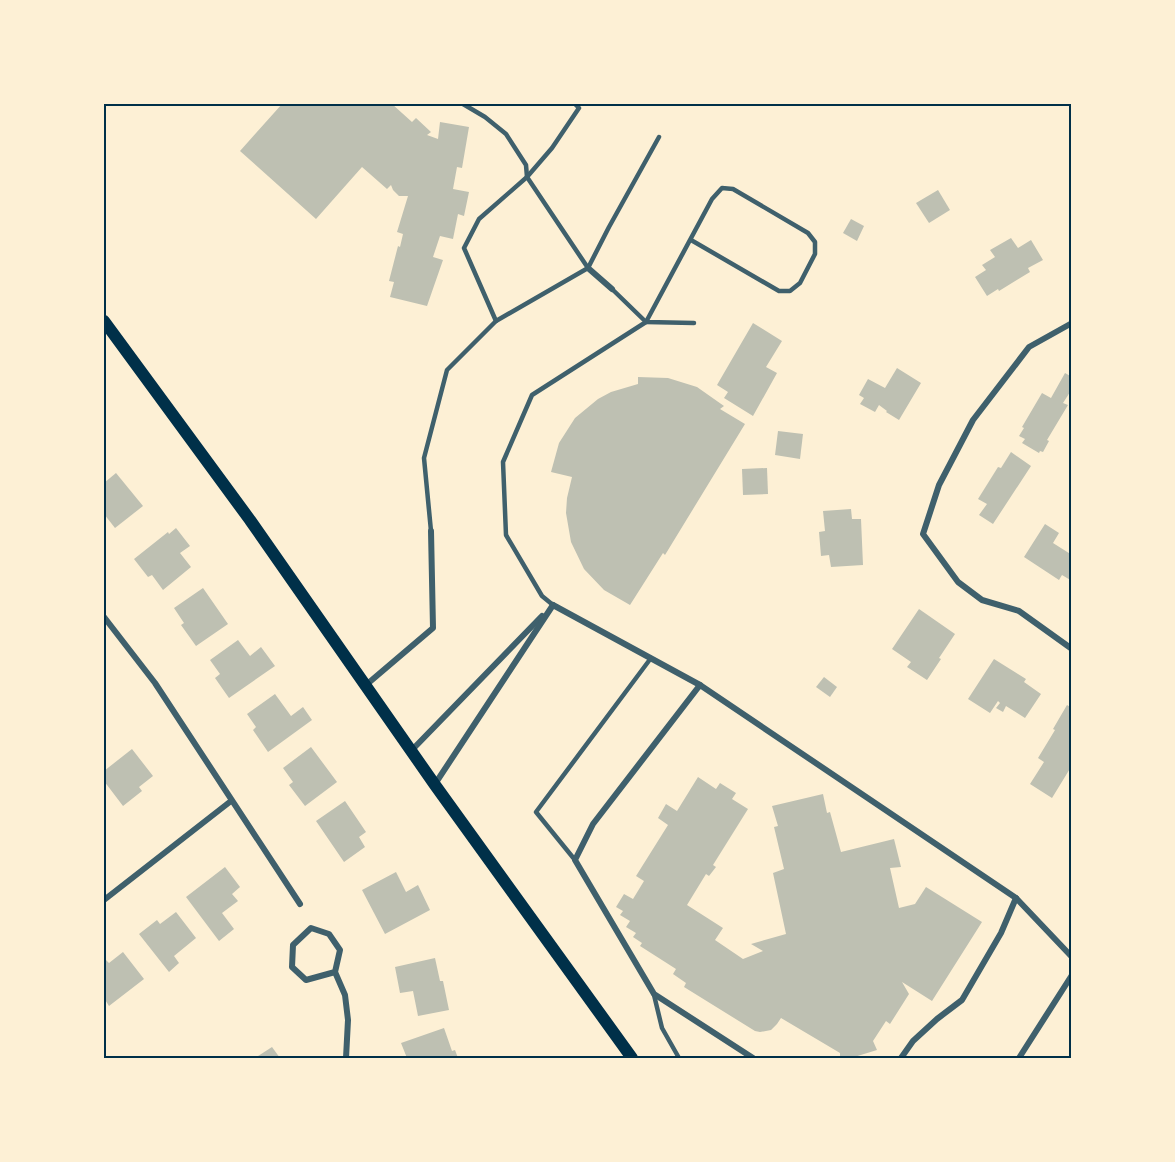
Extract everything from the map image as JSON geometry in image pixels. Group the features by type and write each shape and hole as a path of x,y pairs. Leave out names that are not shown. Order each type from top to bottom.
{"main road":[{"path":"104,321 250,520 435,785 632,1059"}],"street":[{"path":"588,268 612,289"},
{"path":"1071,323 1029,347 974,420 939,485 923,534 958,582 982,600 1018,611 1071,649"},
{"path":"365,685 433,628 430,531"},
{"path":"553,605 700,685 1016,898 1071,957"},
{"path":"411,751 553,605"},
{"path":"435,785 553,605"},
{"path":"104,617 155,683 300,904"},
{"path":"700,685 593,824 575,860 654,994 753,1059"},
{"path":"104,900 231,801"},
{"path":"901,1059 913,1041 962,1000 1001,933 1016,898"},
{"path":"335,972 306,980 292,967 293,945 311,928 329,934 340,950 335,972 345,995 348,1020 346,1059"},
{"path":"1019,1059 1071,975"}],"lane":[{"path":"463,104 485,117 506,134 526,165 526,177 588,268"},
{"path":"496,321 464,248 479,219 526,177 552,148 579,108 575,104"},
{"path":"430,531 424,458 447,370 496,321 588,268 660,137"},
{"path":"553,605 542,596 506,534 503,462 532,395 646,322 712,199 722,188 733,189 808,233 815,242 815,254 800,283 790,291 779,291 691,240"},
{"path":"612,289 646,322 694,323"},
{"path":"575,860 536,812 651,658"},
{"path":"654,994 662,1028 679,1059"}],"building":[{"path":"282,104 392,104 412,122 416,118 431,132 427,135 438,139 440,122 469,127 462,168 457,167 453,189 469,192 464,216 458,214 453,239 440,236 433,257 443,260 427,306 390,297 394,282 389,281 403,234 397,232 408,196 399,196 391,185 387,189 362,167 316,219 240,151"},
{"path":"938,190 950,210 929,223 916,203"},
{"path":"851,219 864,226 857,241 843,233"},
{"path":"1011,238 1018,248 1031,240 1043,260 1028,268 1030,272 987,296 975,277 986,270 982,265 995,257 990,250"},
{"path":"753,323 782,341 766,367 777,373 753,416 724,398 728,392 717,385"},
{"path":"897,368 921,383 899,420 879,405 875,412 860,404 864,398 859,395 868,379 885,388"},
{"path":"1065,373 1072,377 1072,389 1063,403 1068,405 1047,440 1049,441 1043,452 1039,453 1022,443 1025,439 1019,436 1042,393 1051,398"},
{"path":"638,377 668,378 697,387 724,406 720,409 745,424 665,555 663,553 630,605 604,590 584,569 571,542 566,513 572,477 551,472 559,443 575,418 598,399 611,392 638,384"},
{"path":"778,431 803,434 800,459 775,455"},
{"path":"1011,452 1031,466 993,524 979,515 987,504 978,499 998,467 1001,468"},
{"path":"767,468 768,494 743,495 742,469"},
{"path":"116,473 143,506 115,528 104,514 104,483"},
{"path":"851,509 852,519 861,519 863,565 831,567 829,555 821,556 819,532 825,531 823,511"},
{"path":"1045,524 1059,533 1053,543 1072,555 1072,581 1062,575 1059,580 1024,557"},
{"path":"176,528 190,546 180,553 191,567 163,590 152,575 148,577 134,559"},
{"path":"203,588 228,624 196,646 181,625 184,623 174,608"},
{"path":"919,609 955,634 927,680 907,667 911,662 892,649"},
{"path":"238,640 250,656 261,647 275,666 229,698 215,678 220,674 210,660"},
{"path":"994,659 1026,679 1024,682 1041,694 1025,718 1006,706 1003,712 996,708 1000,703 998,701 990,713 968,699"},
{"path":"824,677 837,687 830,697 816,687"},
{"path":"275,694 291,716 303,707 312,720 268,752 253,730 256,727 247,714"},
{"path":"1067,705 1072,708 1072,763 1052,798 1030,784 1044,762 1038,758"},
{"path":"311,747 337,782 305,806 289,785 293,782 283,768"},
{"path":"132,749 153,776 139,787 142,791 123,806 104,781 104,771"},
{"path":"698,777 716,789 720,783 736,793 732,799 748,809 713,865 716,867 709,876 706,874 687,905 723,928 715,940 743,959 763,951 751,944 786,934 773,873 784,869 774,827 778,826 772,806 823,794 827,813 830,812 841,852 894,839 901,867 890,868 899,908 915,904 926,887 982,922 932,1001 902,982 909,994 890,1024 886,1021 873,1041 877,1050 851,1058 840,1058 840,1053 781,1018 771,1030 755,1031 684,987 686,983 673,974 676,969 640,946 642,943 633,937 636,933 626,927 630,921 620,915 623,911 616,907 624,894 633,899 644,881 636,876 668,825 658,818 666,804 677,811"},
{"path":"345,801 366,832 359,837 365,847 344,862 316,821"},
{"path":"225,867 240,887 232,894 238,901 222,913 234,929 219,941 186,897"},
{"path":"396,872 406,892 418,885 430,910 385,934 362,890"},
{"path":"176,912 196,938 174,956 179,963 169,972 139,934 157,920 160,924"},
{"path":"123,952 144,979 109,1006 104,998 104,961 109,963"},
{"path":"435,958 449,1010 418,1016 413,991 400,993 395,967"},
{"path":"444,1028 452,1051 455,1050 458,1058 407,1058 401,1043"},
{"path":"272,1047 280,1058 255,1058"}]}
